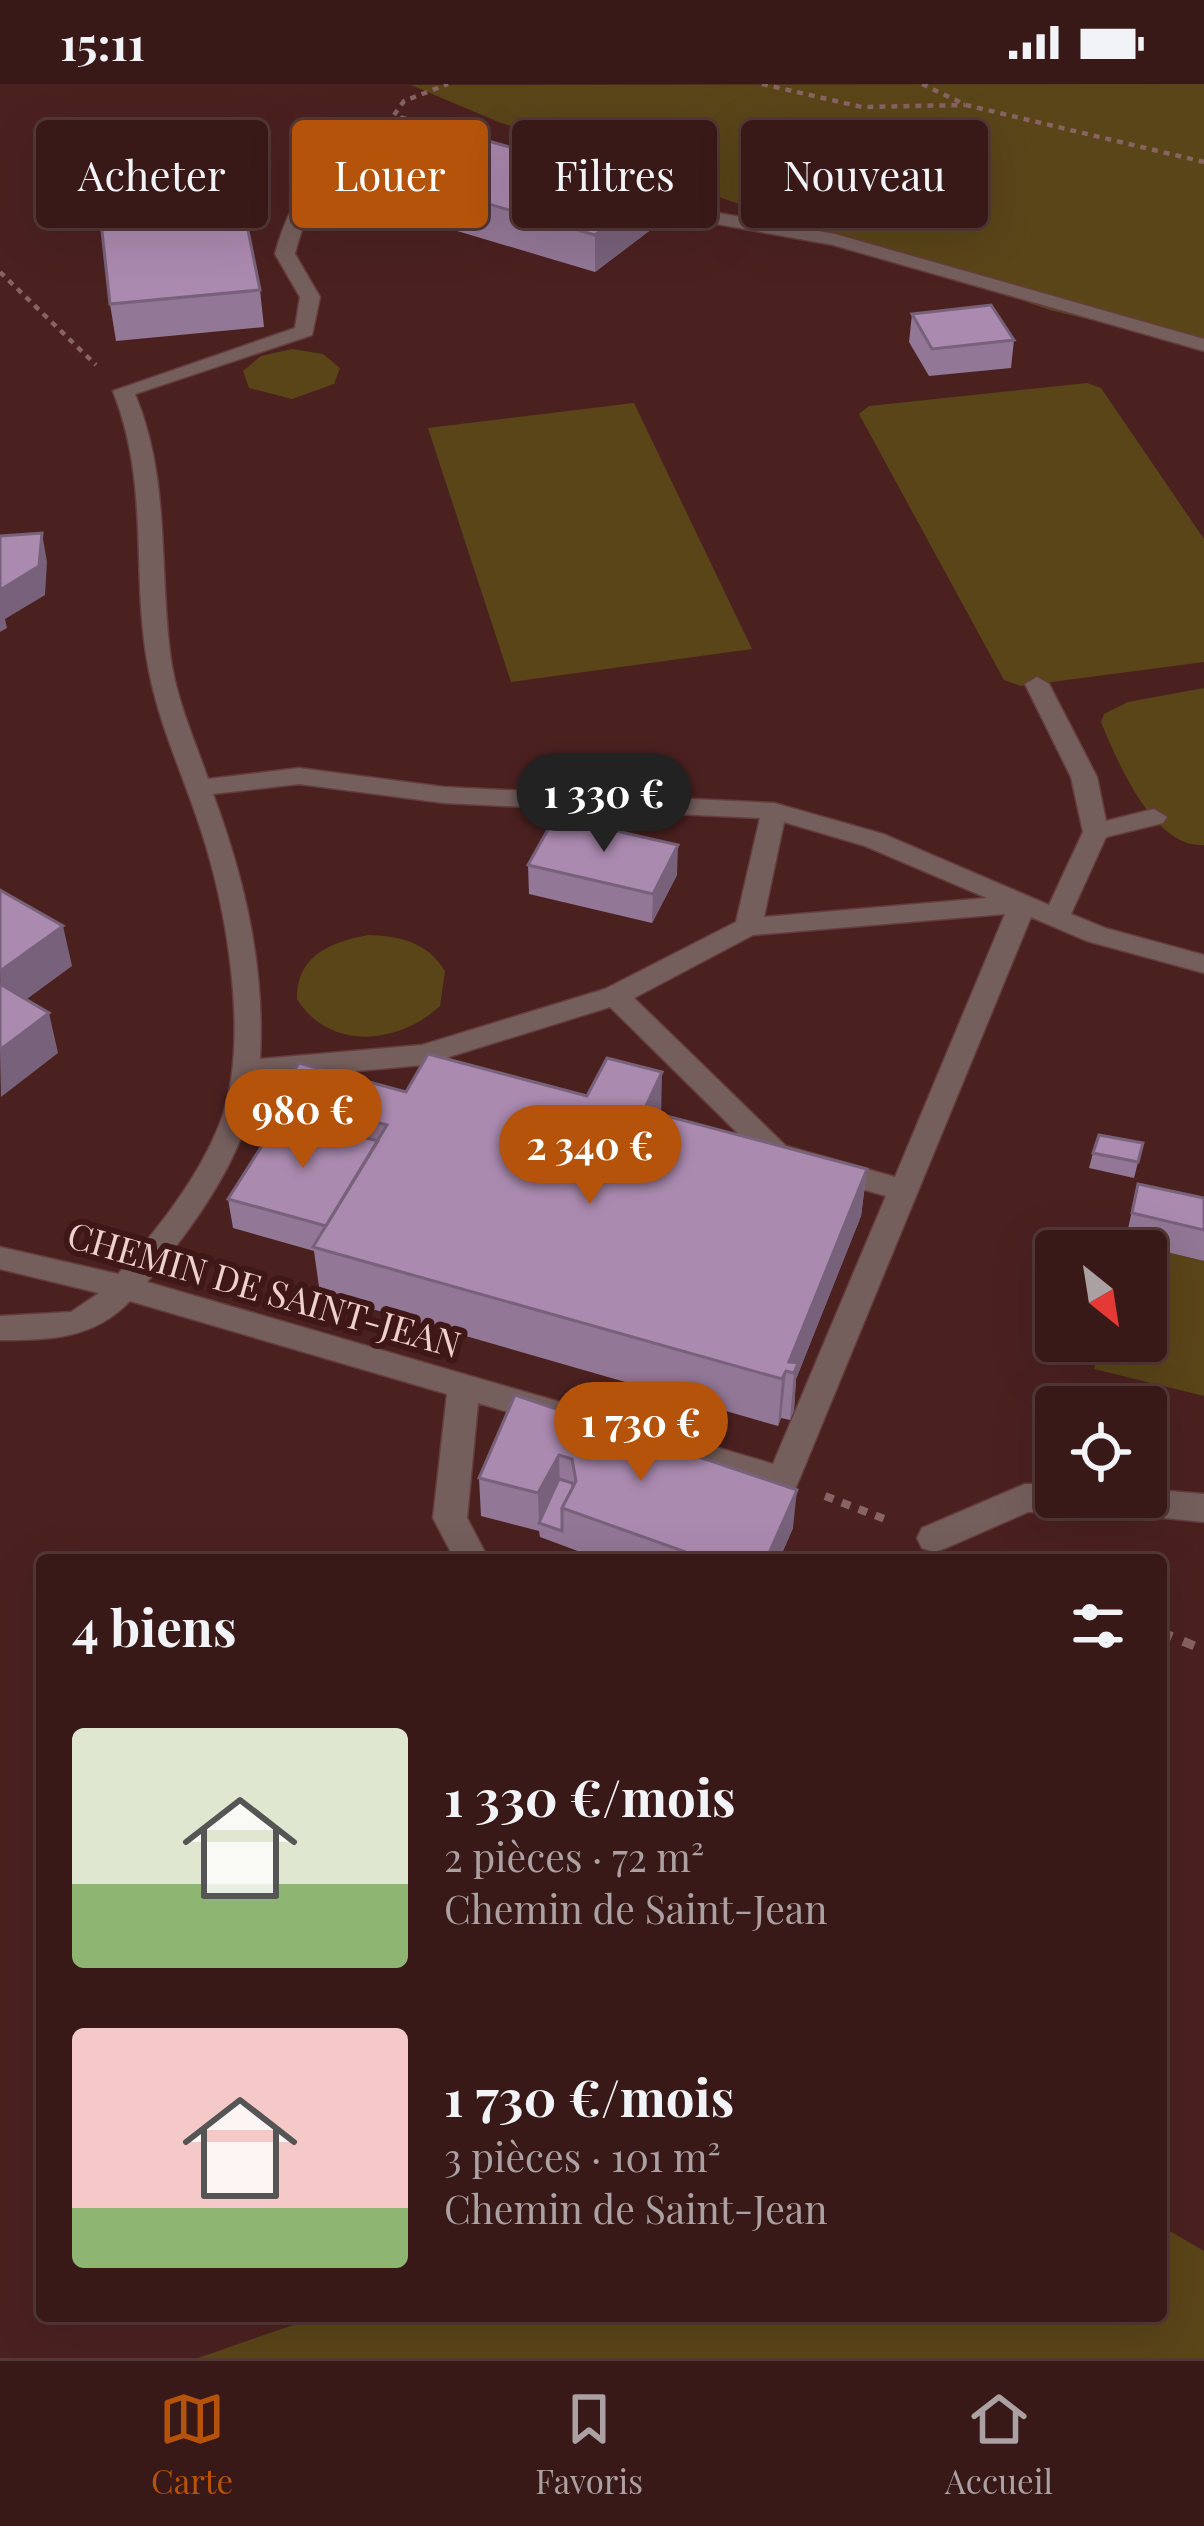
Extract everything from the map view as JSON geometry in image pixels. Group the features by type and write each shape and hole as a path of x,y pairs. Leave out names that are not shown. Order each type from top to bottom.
{"street":[{"path":"717,221 835,240 1204,345"},
{"path":"0,1328 71,1328 89,1323 168,1237 238,1117 248,999 224,852 198,788 158,659 151,484 141,428 123,391 305,331 310,296 285,254 292,223"},
{"path":"1037,684 1084,777 1096,832 1056,918"},
{"path":"198,788 299,776 444,795 774,811 874,840 1096,935 1204,964"},
{"path":"748,927 774,811"},
{"path":"1096,832 1154,817"},
{"path":"242,1071 423,1054 615,996 748,927 1023,904"},
{"path":"615,996 776,1154 903,1190 1023,904"},
{"name":"CHEMIN DE SAINT-JEAN","path":"0,1258 124,1286 783,1480 903,1190"},
{"path":"464,1386 451,1518 469,1554"},
{"path":"934,1538 1025,1498 1104,1498 1204,1508"}],"path":[{"path":"391,120 404,101 448,84"},
{"path":"762,84 837,103 919,110 966,105"},
{"path":"922,84 966,105 1204,161"},
{"path":"0,272 123,391"},
{"path":"1167,1635 1204,1650"}],"shaded area":[{"path":"1204,84 1204,348 1050,310 810,228 988,228 988,120 741,120 741,205 717,196 717,120 512,120 512,126 411,85"},
{"path":"292,349 323,354 340,368 334,384 292,399 249,388 243,371 261,356"},
{"path":"1087,383 1101,388 1204,539 1204,662 1021,686 1004,680 859,414 869,406"},
{"path":"634,403 752,649 511,682 428,428"},
{"path":"1204,688 1204,845 1169,833 1154,818 1127,779 1101,722 1104,714 1128,702"},
{"path":"368,935 402,939 430,953 445,971 440,1006 405,1028 366,1037 346,1035 311,1016 297,999 298,984 318,954"},
{"path":"1167,1252 1204,1261 1204,1396 1094,1369 1096,1362 1167,1362"},
{"path":"1167,2229 1204,2251 1204,2358 198,2358 302,2322 1167,2322"}],"building":[{"path":"488,141 512,148 512,211 488,204"},
{"path":"102,228 248,228 260,290 110,304"},
{"path":"571,228 604,228 595,235"},
{"path":"991,305 1014,340 932,349 912,314"},
{"path":"42,533 39,566 0,590 0,536"},
{"path":"555,817 678,845 653,894 528,865"},
{"path":"0,890 63,926 0,971"},
{"path":"0,984 49,1013 0,1050"},
{"path":"428,1054 587,1096 607,1058 662,1072 644,1110 867,1169 789,1362 798,1363 794,1373 786,1371 782,1379 313,1247 387,1125 278,1097 299,1063 406,1092"},
{"path":"281,1116 378,1141 326,1226 228,1199"},
{"path":"1099,1135 1143,1143 1138,1162 1093,1153"},
{"path":"1138,1184 1204,1198 1204,1230 1132,1213"},
{"path":"515,1395 797,1490 769,1554 691,1554 562,1508 576,1481 572,1459 559,1455 538,1493 479,1478"},
{"path":"559,1479 573,1487 562,1508 562,1531 539,1523"}]}
